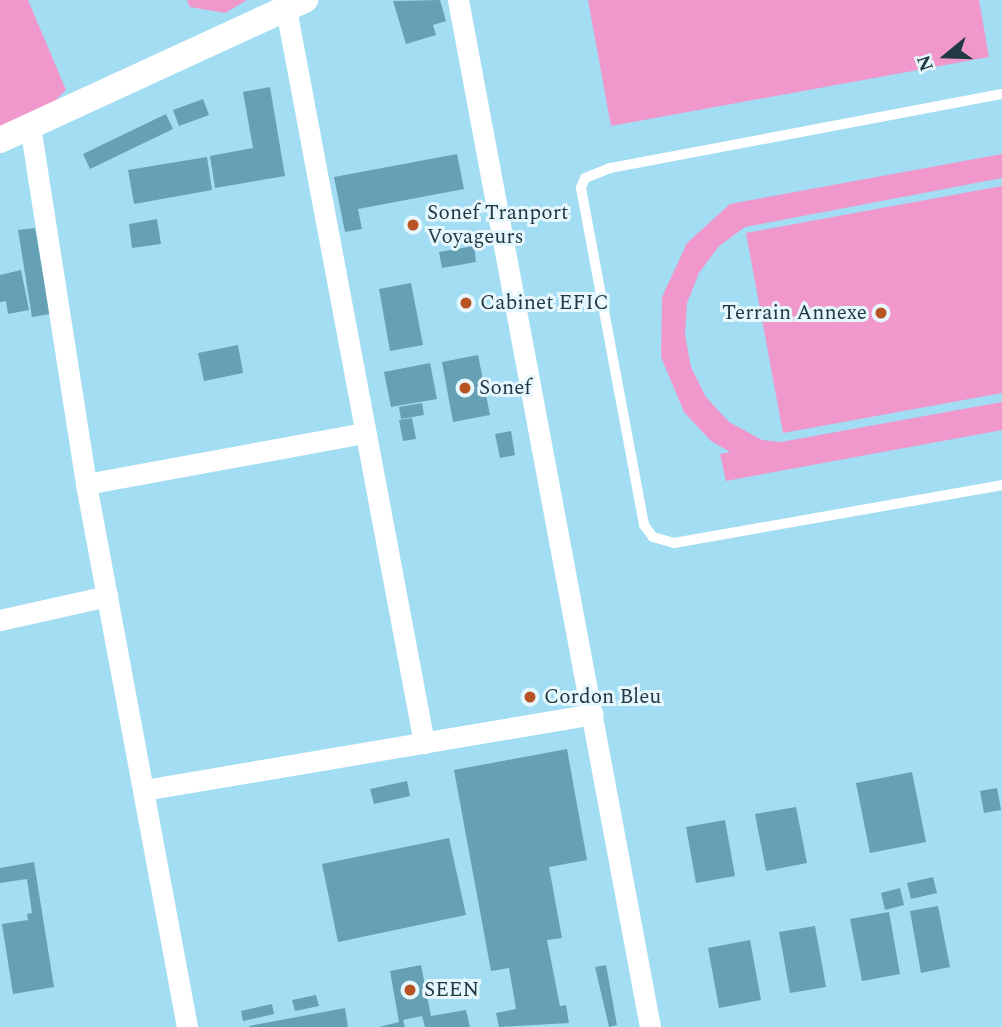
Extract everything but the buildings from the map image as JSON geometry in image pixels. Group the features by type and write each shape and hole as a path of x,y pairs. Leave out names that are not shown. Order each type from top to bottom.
{"street":[{"path":"458,0 650,1027"},
{"path":"0,140 295,5 365,433 424,743"},
{"path":"30,126 86,484 187,1027"},
{"path":"86,484 365,433"},
{"path":"0,620 107,596"},
{"path":"144,790 593,714"}],"lane":[{"path":"1002,94 610,168 585,178 581,188 644,525 653,537 674,543 1002,485"}],"shaded area":[{"path":"0,0 28,0 66,90 51,105 0,131"},
{"path":"187,0 247,0 225,13 190,7"},
{"path":"588,0 979,0 989,57 611,126"},
{"path":"1002,154 1002,178 745,227 719,246 699,273 687,303 685,335 691,367 706,397 729,422 762,440 781,442 1002,402 1002,430 726,481 720,454 730,452 711,441 684,412 661,357 662,297 687,243 730,204"},
{"name":"Terrain Annexe","path":"1002,186 1002,393 783,433 746,233"}],"place":[{"name":"Sonef Tranport Voyageurs","path":"413,225"},
{"name":"Cabinet EFIC","path":"466,303"},
{"name":"Terrain Annexe","path":"881,313"},
{"name":"Sonef","path":"465,388"},
{"name":"Cordon Bleu","path":"530,697"},
{"name":"SEEN","path":"410,990"}]}
